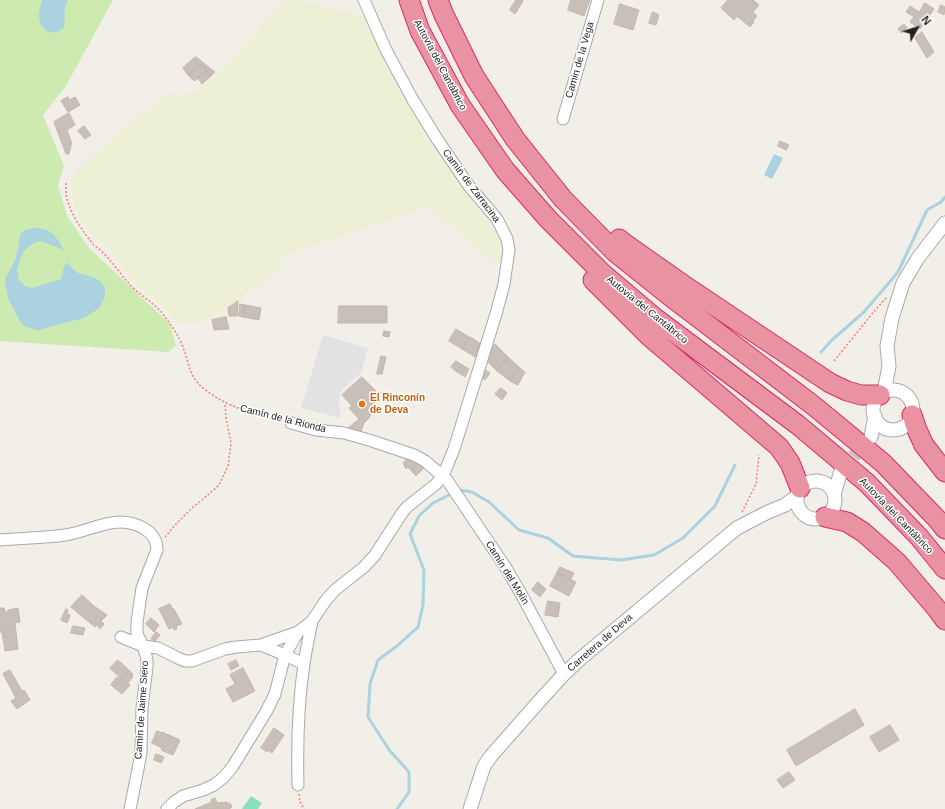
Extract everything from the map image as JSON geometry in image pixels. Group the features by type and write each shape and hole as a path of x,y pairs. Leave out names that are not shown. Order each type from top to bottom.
{"highway":[{"name":"Autovía del Cantábrico","path":"409,0 420,31 460,105 505,170 548,219 602,273 656,318 798,425 867,483 919,537 945,569"},
{"path":"438,0 474,76 515,139 563,199 615,252 675,300 814,406 883,463 945,528"},
{"path":"445,0 483,74 521,134 570,193 624,243 688,288 830,383 861,396 882,394"},
{"path":"505,170 526,206 556,242 595,282 649,336 779,447 790,463 798,492"},
{"path":"912,415 924,445 945,472"},
{"path":"825,517 847,522 863,532 897,562 945,620"}],"street":[{"name":"Camín de Zarracina","path":"312,621 326,600 335,590 364,567 375,555 402,513 436,484 442,476 454,449 491,332 504,284 509,250 507,239 497,219 469,186 413,100 386,50 364,0"},
{"name":"Camin de la Vega","path":"563,119 598,0"},
{"path":"882,394 888,366 887,346 892,318 903,283 918,258 945,222"},
{"path":"888,366 895,381 912,402 913,408 910,420 906,425 894,430 882,426 877,422 875,416 874,405 876,399 882,394 892,390 904,393"},
{"name":"Camín de la Rionda","path":"291,423 316,430 344,433 414,455 425,461 442,476"},
{"path":"821,481 840,471 834,494"},
{"name":"Camín del Molín","path":"442,476 450,485 506,568 564,674"},
{"path":"821,481 832,489 835,500 833,508 825,517 817,519 811,518 802,513 798,506 798,492 806,483 821,481"},
{"name":"Carretera de Deva","path":"470,809 484,766 491,756 564,674 737,528 785,505 798,492"},
{"name":"Carretera de Deva","path":"768,512 791,509 802,513"},
{"path":"0,540 66,535 106,523 120,522 138,525 148,531 155,538 157,550"},
{"name":"Camín de Jaime Siero","path":"130,809 141,752 142,708 147,667 147,658 137,634 140,600 142,588 157,550"},
{"path":"121,636 143,646 158,648 185,661 192,662 225,649 261,645 298,632 312,621"},
{"path":"298,785 297,761 299,703 312,621"},
{"path":"166,809 183,796 214,786 233,766 266,712 275,694 285,655 298,632"},
{"path":"261,645 304,664"}],"path":[{"name":"Camín de la Rionda","path":"66,183 66,194 77,221 94,245 107,257 132,286 162,313 182,345 191,374 196,381 203,388 225,403 261,416 291,423"},
{"path":"157,550 167,534 176,524 219,485 228,466 231,443 226,418 225,403"},
{"path":"298,785 300,802 304,809"}],"green space":[{"path":"0,0 113,0 66,86 43,115 64,166 58,185 67,216 89,248 170,324 176,346 168,352 0,341"},
{"path":"284,0 304,0 363,16 397,88 428,141 501,241 500,261 495,262 428,207 281,257 284,268 220,313 201,323 176,323 169,313 137,285 108,247 91,235 74,204 71,187 74,173 136,117 169,95 196,92 221,72"},
{"path":"251,796 262,803 258,809 242,809"}],"shaded area":[{"name":"El Rinconín de Deva","path":"323,335 368,348 361,373 343,389 340,394 340,418 301,408"}],"water":[{"path":"42,0 68,0 65,10 64,28 56,33 47,31 41,24 39,12"},
{"path":"774,154 783,158 772,179 764,175"},
{"path":"33,228 44,229 52,233 64,250 41,241 34,243 25,250 21,257 17,270 19,280 25,286 32,288 61,279 65,264 68,263 78,273 93,277 100,281 105,287 105,297 99,308 84,318 45,328 39,331 24,326 8,298 5,280 16,258 20,235 25,230"}],"building":[{"path":"516,0 523,1 515,14 510,10"},
{"path":"571,0 590,0 584,16 568,10"},
{"path":"728,0 753,0 759,5 753,12 757,16 750,27 737,16 734,20 721,8"},
{"path":"925,3 934,9 920,29 910,22 914,17 906,12 910,6 919,12"},
{"path":"620,4 639,10 633,30 614,24"},
{"path":"941,5 945,7 944,15 938,12"},
{"path":"653,12 659,15 656,25 649,23"},
{"path":"904,24 907,28 901,33 898,29"},
{"path":"922,32 934,52 927,58 915,38"},
{"path":"196,57 215,72 211,76 201,64 199,66 193,59"},
{"path":"193,59 199,66 188,75 183,68"},
{"path":"201,64 207,71 194,81 188,75"},
{"path":"207,71 211,76 202,84 198,78"},
{"path":"68,97 69,100 75,97 80,105 68,112 61,101"},
{"path":"69,113 75,125 67,130 72,144 70,145 69,154 66,154 54,122"},
{"path":"84,126 91,135 85,139 78,131"},
{"path":"780,141 789,145 786,150 778,146"},
{"path":"238,301 237,316 229,316 228,308"},
{"path":"240,304 245,305 243,317 239,316"},
{"path":"245,305 261,308 259,320 243,317"},
{"path":"339,306 387,306 387,323 338,323"},
{"path":"226,317 229,329 214,330 212,320"},
{"path":"456,329 469,337 462,349 449,341"},
{"path":"384,331 390,332 389,337 383,336"},
{"path":"470,337 484,346 477,358 462,349"},
{"path":"495,344 508,357 497,371 485,359"},
{"path":"381,356 386,357 382,374 377,374"},
{"path":"508,357 519,367 510,381 497,371"},
{"path":"456,361 462,365 457,372 451,367"},
{"path":"462,365 469,369 465,377 457,372"},
{"path":"519,367 525,372 518,385 510,381"},
{"path":"484,369 490,373 485,380 480,377"},
{"name":"El Rinconín de Deva","path":"362,377 376,391 373,394 375,397 374,403 367,410 371,414 364,423 360,434 348,428 359,419 349,408 352,406 342,395"},
{"path":"501,388 507,393 502,400 495,394"},
{"path":"409,457 415,459 424,468 416,476 408,467 406,469 403,463"},
{"path":"560,567 574,573 571,579 557,573"},
{"path":"557,573 576,582 569,596 550,586"},
{"path":"538,582 546,589 540,597 532,590"},
{"path":"82,595 107,615 101,621 104,624 100,629 97,625 95,627 71,607"},
{"path":"548,601 560,603 558,617 545,615"},
{"path":"170,604 182,624 176,626 177,629 174,630 173,627 169,629 159,609"},
{"path":"0,608 4,608 5,612 8,612 8,610 18,608 20,622 15,623 18,649 5,651 2,632 0,632"},
{"path":"66,609 68,610 67,614 70,615 67,623 61,620"},
{"path":"151,618 159,625 154,632 146,624"},
{"path":"73,626 85,628 83,635 71,633"},
{"path":"156,632 160,635 155,641 151,639"},
{"path":"118,660 133,674 133,677 127,684 110,668"},
{"path":"236,660 239,666 231,670 228,664"},
{"path":"243,668 255,691 233,702 226,689 235,684 230,675"},
{"path":"10,670 22,691 24,690 30,700 17,709 11,701 16,698 3,674"},
{"path":"117,677 119,679 120,677 130,685 122,694 111,685"},
{"path":"855,709 864,725 796,766 787,750"},
{"path":"890,725 899,740 879,752 870,737"},
{"path":"274,728 284,735 272,753 261,748"},
{"path":"157,731 180,740 173,755 161,750 162,748 152,743"},
{"path":"156,754 164,757 161,763 154,760"},
{"path":"789,772 795,780 783,788 777,780"},
{"path":"215,798 217,803 227,802 227,804 230,803 232,807 230,809 195,809 212,802 211,800"}],"waterway":[{"path":"821,352 832,340 864,312 898,272 927,210 941,202 945,197"},
{"path":"397,809 409,792 409,772 390,751 368,717 370,684 378,660 397,646 418,627 423,605 424,570 410,534 419,516 433,503 459,490 472,492 489,502 519,530 548,538 573,556 621,560 654,555 683,538 715,506 735,465"}],"tunnel":[{"path":"841,471 867,441"}],"place":[{"name":"El Rinconín de Deva","path":"362,404"}]}
